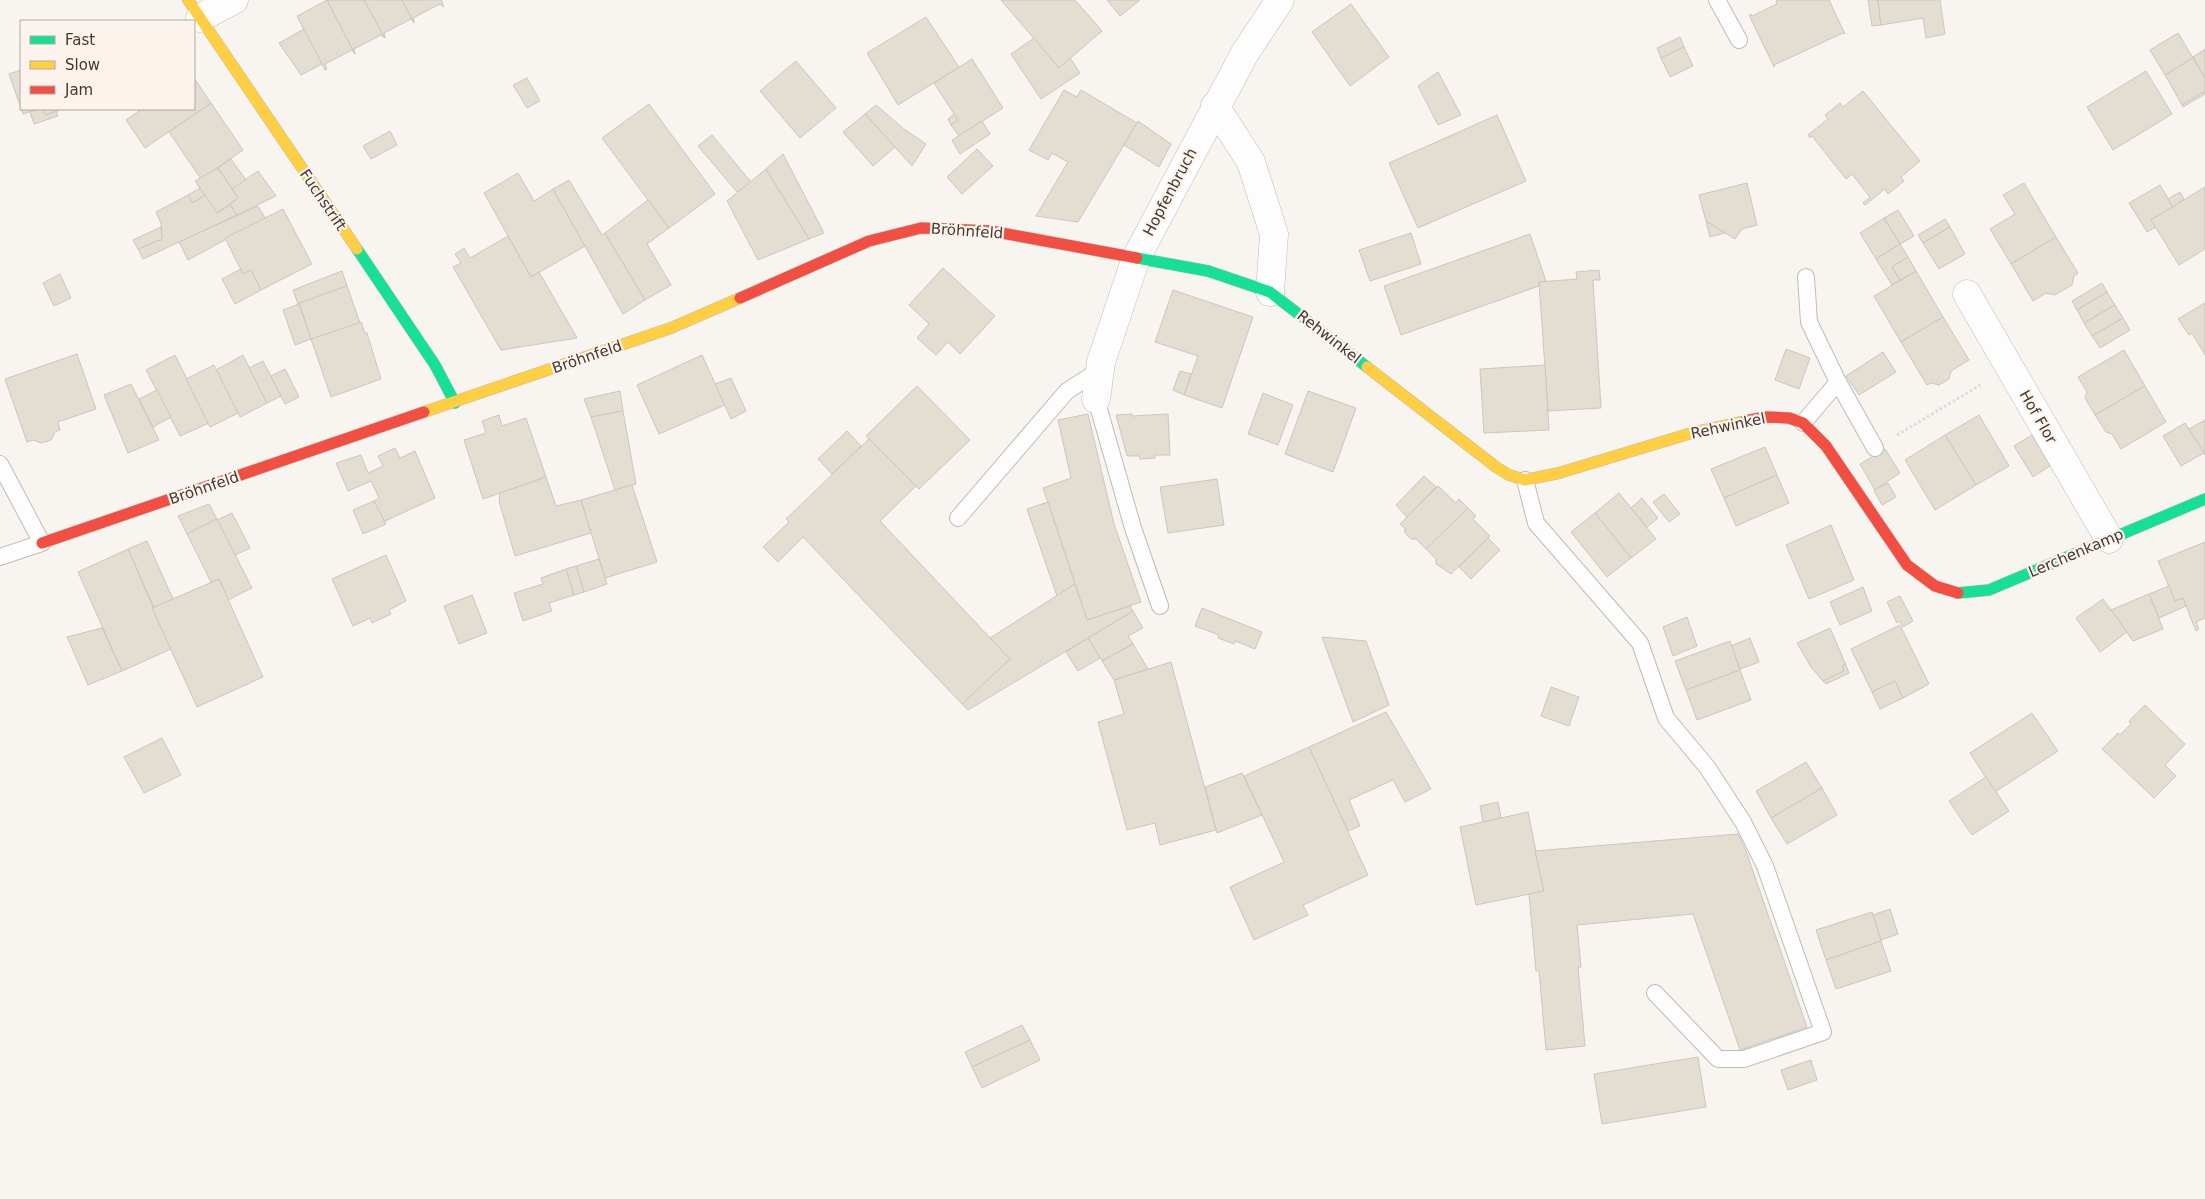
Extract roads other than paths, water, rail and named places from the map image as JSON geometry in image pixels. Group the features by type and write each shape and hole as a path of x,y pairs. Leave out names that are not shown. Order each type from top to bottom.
{"street":[{"path":"194,9 234,0"},
{"name":"Hopfenbruch","path":"1096,399 1100,370 1136,258 1215,106 1245,53 1280,0"},
{"name":"Fuchstrift","path":"194,9 435,365 455,403"},
{"path":"1215,106 1251,162 1274,234 1270,292"},
{"name":"Bröhnfeld","path":"42,543 672,328 869,242 921,228 991,231 1136,258"},
{"name":"Rehwinkel","path":"1136,258 1208,271 1270,292 1496,467 1509,475 1525,480 1559,473 1695,432 1766,417 1788,418 1803,423"},
{"name":"Hof Flor","path":"1967,294 2109,539"},
{"name":"Lerchenkamp","path":"1803,423 1826,446 1907,565 1924,581 1959,594 1989,590 2205,499"}],"lane":[{"path":"1717,0 1738,40"},
{"path":"1806,277 1809,322 1838,382 1876,448"},
{"path":"958,518 1067,391 1100,370"},
{"path":"1803,423 1838,382"},
{"path":"1096,399 1133,528 1160,606"},
{"path":"0,464 42,543 0,557"},
{"path":"1525,480 1536,523 1640,643 1666,718 1708,767 1743,822 1765,866 1823,1032 1744,1059 1718,1059 1655,993"}]}
